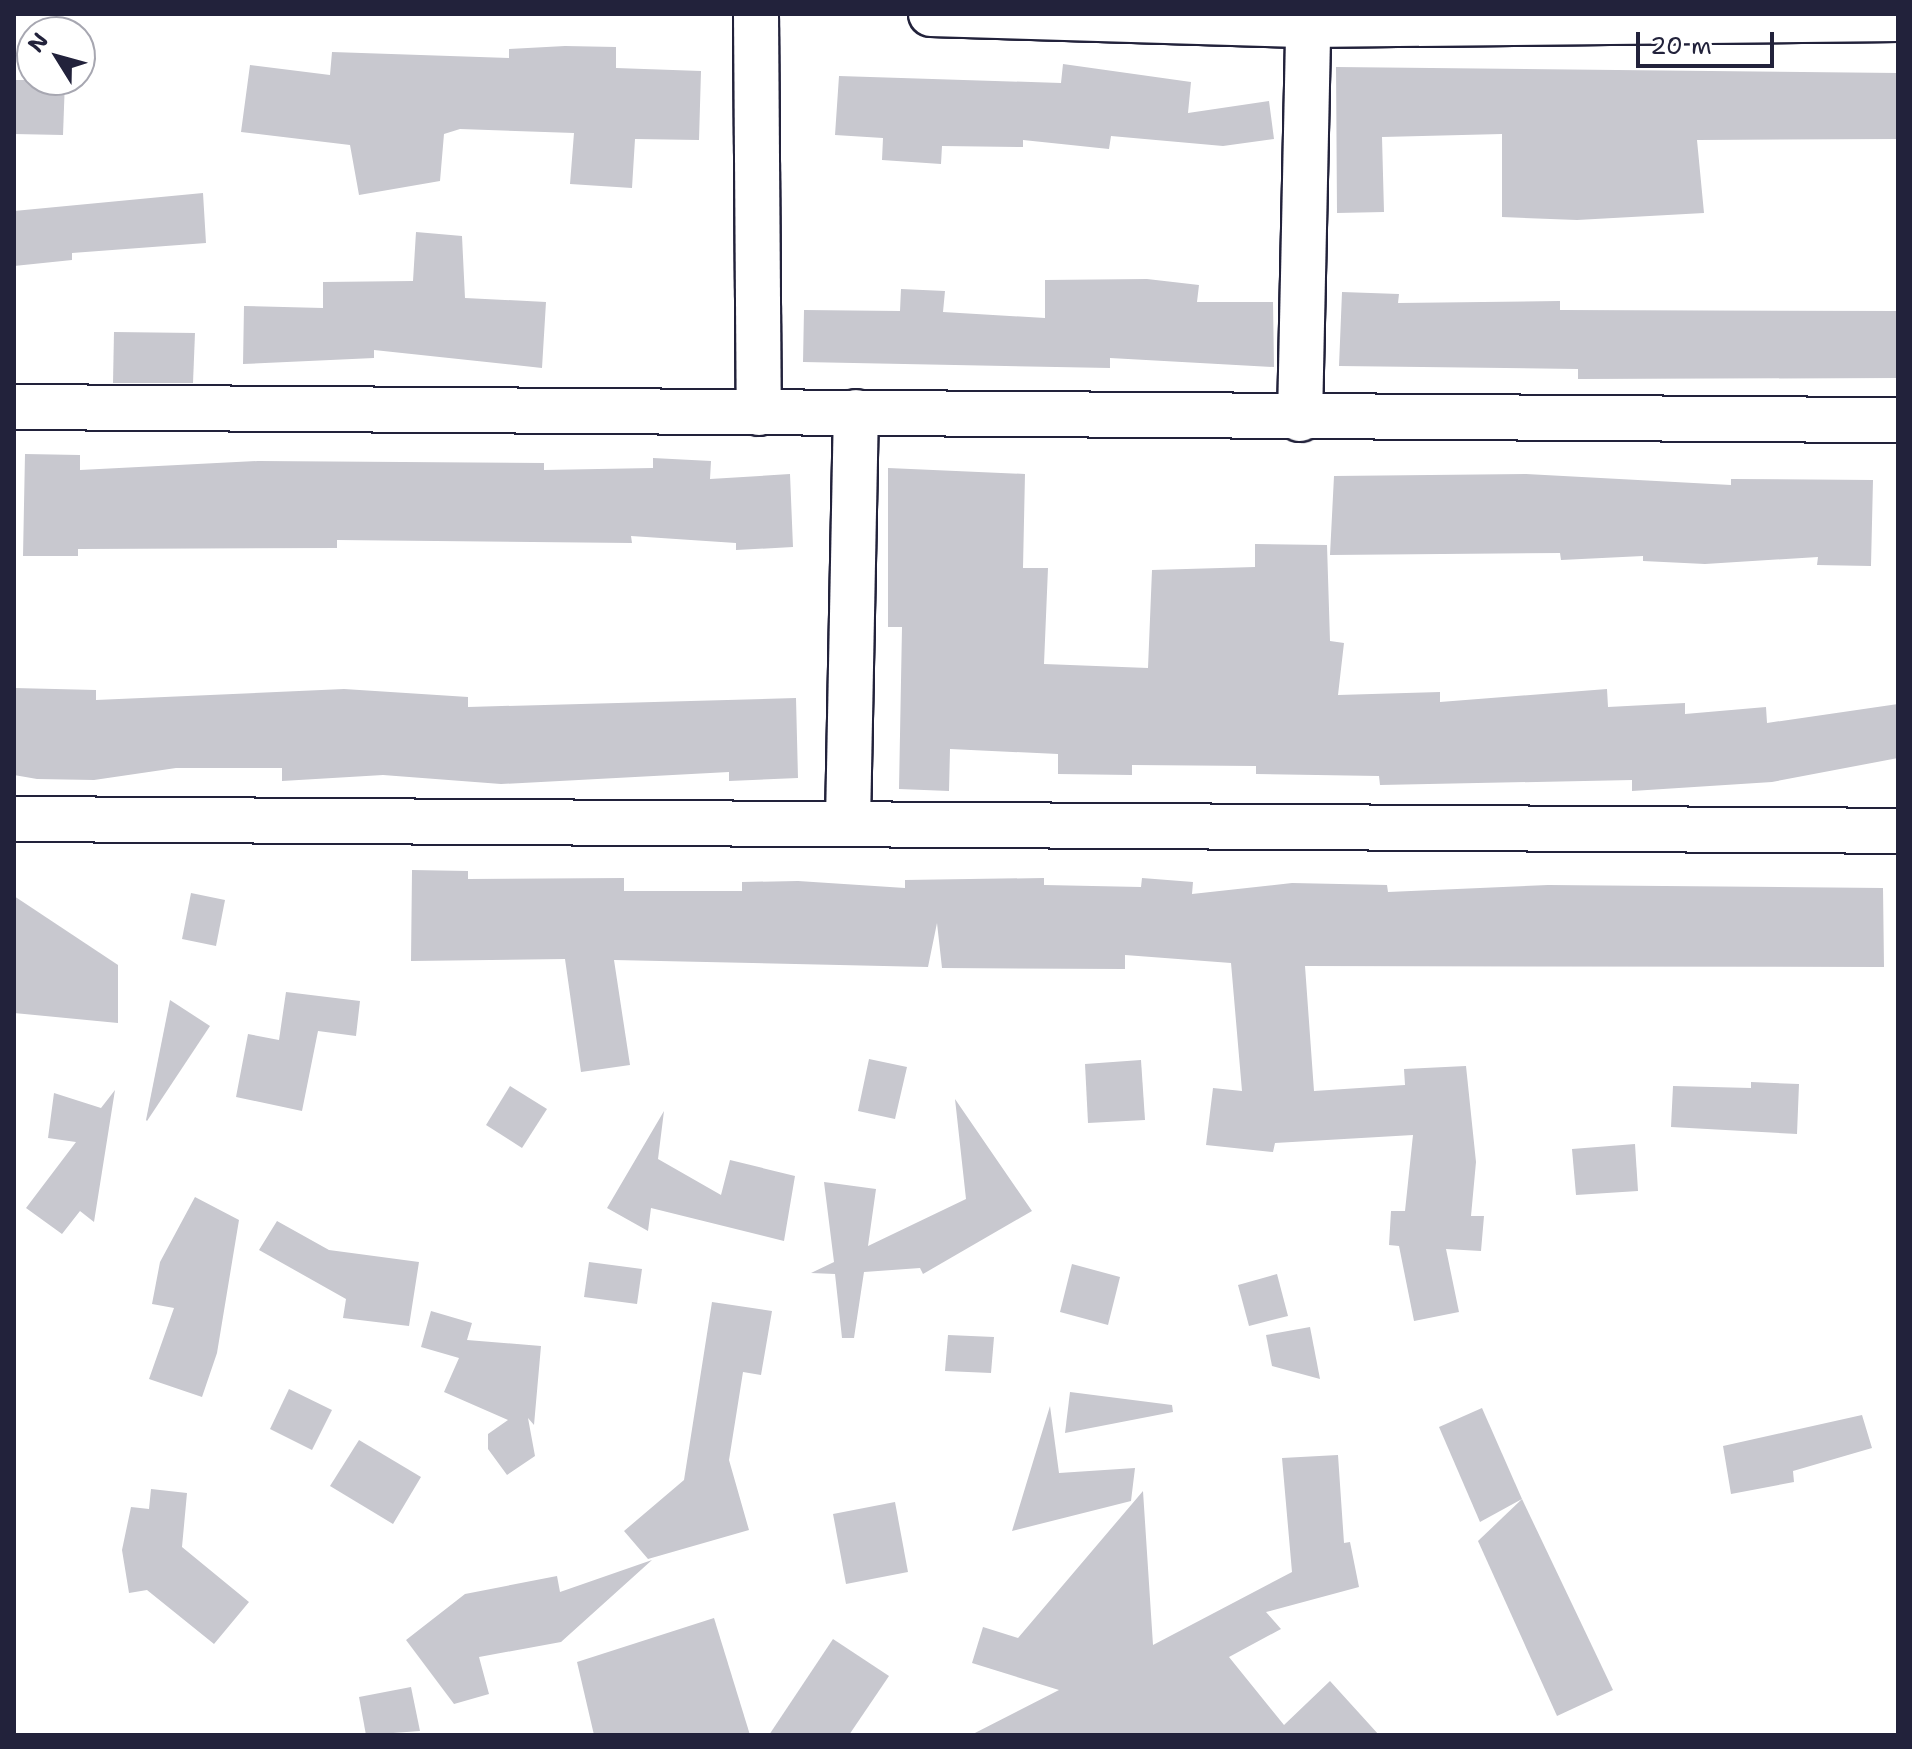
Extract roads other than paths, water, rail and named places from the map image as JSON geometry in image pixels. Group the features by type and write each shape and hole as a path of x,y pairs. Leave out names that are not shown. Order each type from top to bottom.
{"street":[{"path":"756,14 759,413"},
{"path":"931,14 1308,25 1772,17 1898,19"},
{"path":"1300,419 1308,25"},
{"path":"14,407 856,412 1300,419 1898,420"},
{"path":"848,823 856,412"},
{"path":"14,819 1898,831"}]}
